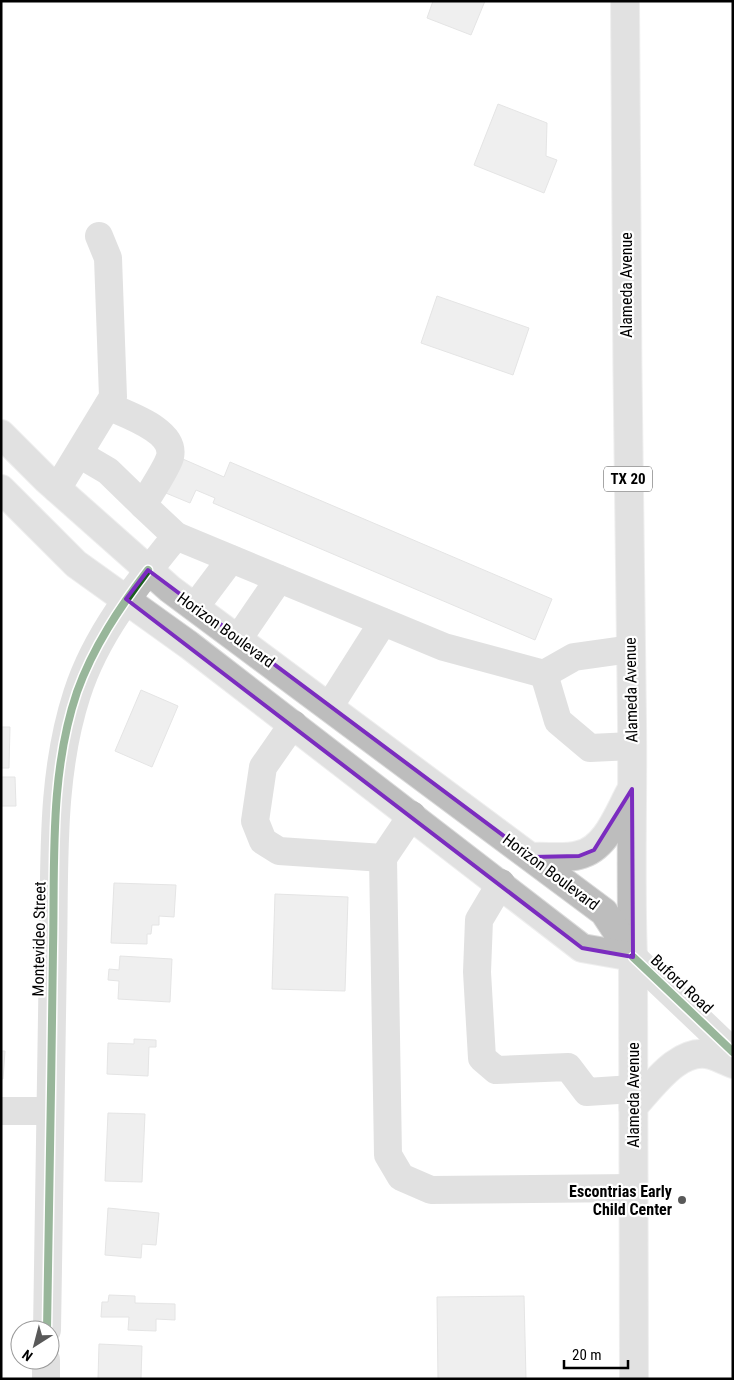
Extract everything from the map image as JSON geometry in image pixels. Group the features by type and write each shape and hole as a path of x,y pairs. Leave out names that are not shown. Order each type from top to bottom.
{"main road":[{"name":"Alameda Avenue","path":"625,1 632,746 634,1379"},
{"path":"57,489 114,397 108,258 99,236"},
{"path":"108,406 160,432 169,442 170,456 143,505"},
{"name":"Horizon Boulevard","path":"1,434 57,489 148,570 194,607 604,912 633,957"},
{"path":"79,454 108,471 176,536 444,647 544,674 574,657 630,649"},
{"name":"Horizon Boulevard","path":"1,489 76,564 126,599 293,724 501,883 582,948 633,957"},
{"name":"Montevideo Street","path":"47,1320 49,1111 57,780 77,692 97,648 126,599 176,536"},
{"path":"194,607 231,559"},
{"path":"238,639 280,579"},
{"path":"329,707 383,622"},
{"path":"544,674 558,721 590,748 632,746"},
{"path":"293,724 263,768 255,821 263,841 280,851 383,858"},
{"path":"532,857 579,856 594,850 606,835 632,789"},
{"path":"412,815 383,858 388,1156 401,1177 431,1190 633,1188"},
{"path":"501,883 479,920 477,972 482,1058 496,1070 568,1067 587,1092 633,1098 674,1064 688,1056 709,1054 733,1064"},
{"name":"Buford Road","path":"633,957 733,1052"},
{"path":"1,1111 49,1111"}],"highlighted area":[{"path":"148,570 532,857 579,856 594,850 632,789 633,957 582,948 126,599"}],"building":[{"path":"433,1 485,1 471,35 427,18"},
{"path":"498,104 547,123 546,156 557,160 544,193 474,165"},
{"path":"437,296 529,328 513,375 421,343"},
{"path":"176,456 224,477 230,462 552,599 535,640 213,503 215,498 196,490 190,503 161,491"},
{"path":"141,690 178,706 152,767 115,751"},
{"path":"1,727 10,727 9,768 1,768"},
{"path":"1,777 15,777 16,806 1,806"},
{"path":"114,883 176,885 174,917 159,916 159,925 152,925 151,934 147,934 147,944 111,943"},
{"path":"275,894 348,897 345,991 272,989"},
{"path":"120,956 172,959 170,1002 118,999 119,981 108,980 109,969 119,970"},
{"path":"134,1039 156,1040 156,1047 149,1047 148,1076 107,1074 108,1043 134,1044"},
{"path":"1,1051 5,1051 3,1079 1,1079"},
{"path":"108,1113 145,1114 142,1182 105,1181"},
{"path":"108,1208 159,1213 156,1245 142,1244 141,1258 105,1255"},
{"path":"109,1295 135,1296 135,1303 175,1304 175,1320 156,1319 156,1331 128,1330 129,1317 101,1317 102,1302 108,1302"},
{"path":"524,1296 526,1379 438,1379 437,1297"},
{"path":"99,1344 142,1346 141,1379 98,1379"}],"cycle path":[{"path":"47,1320 54,852 55,819 62,755 68,723 83,675 117,613 148,570"},
{"path":"633,957 733,1052"}],"place":[{"name":"Escontrias Early Child Center","path":"682,1200"}]}
